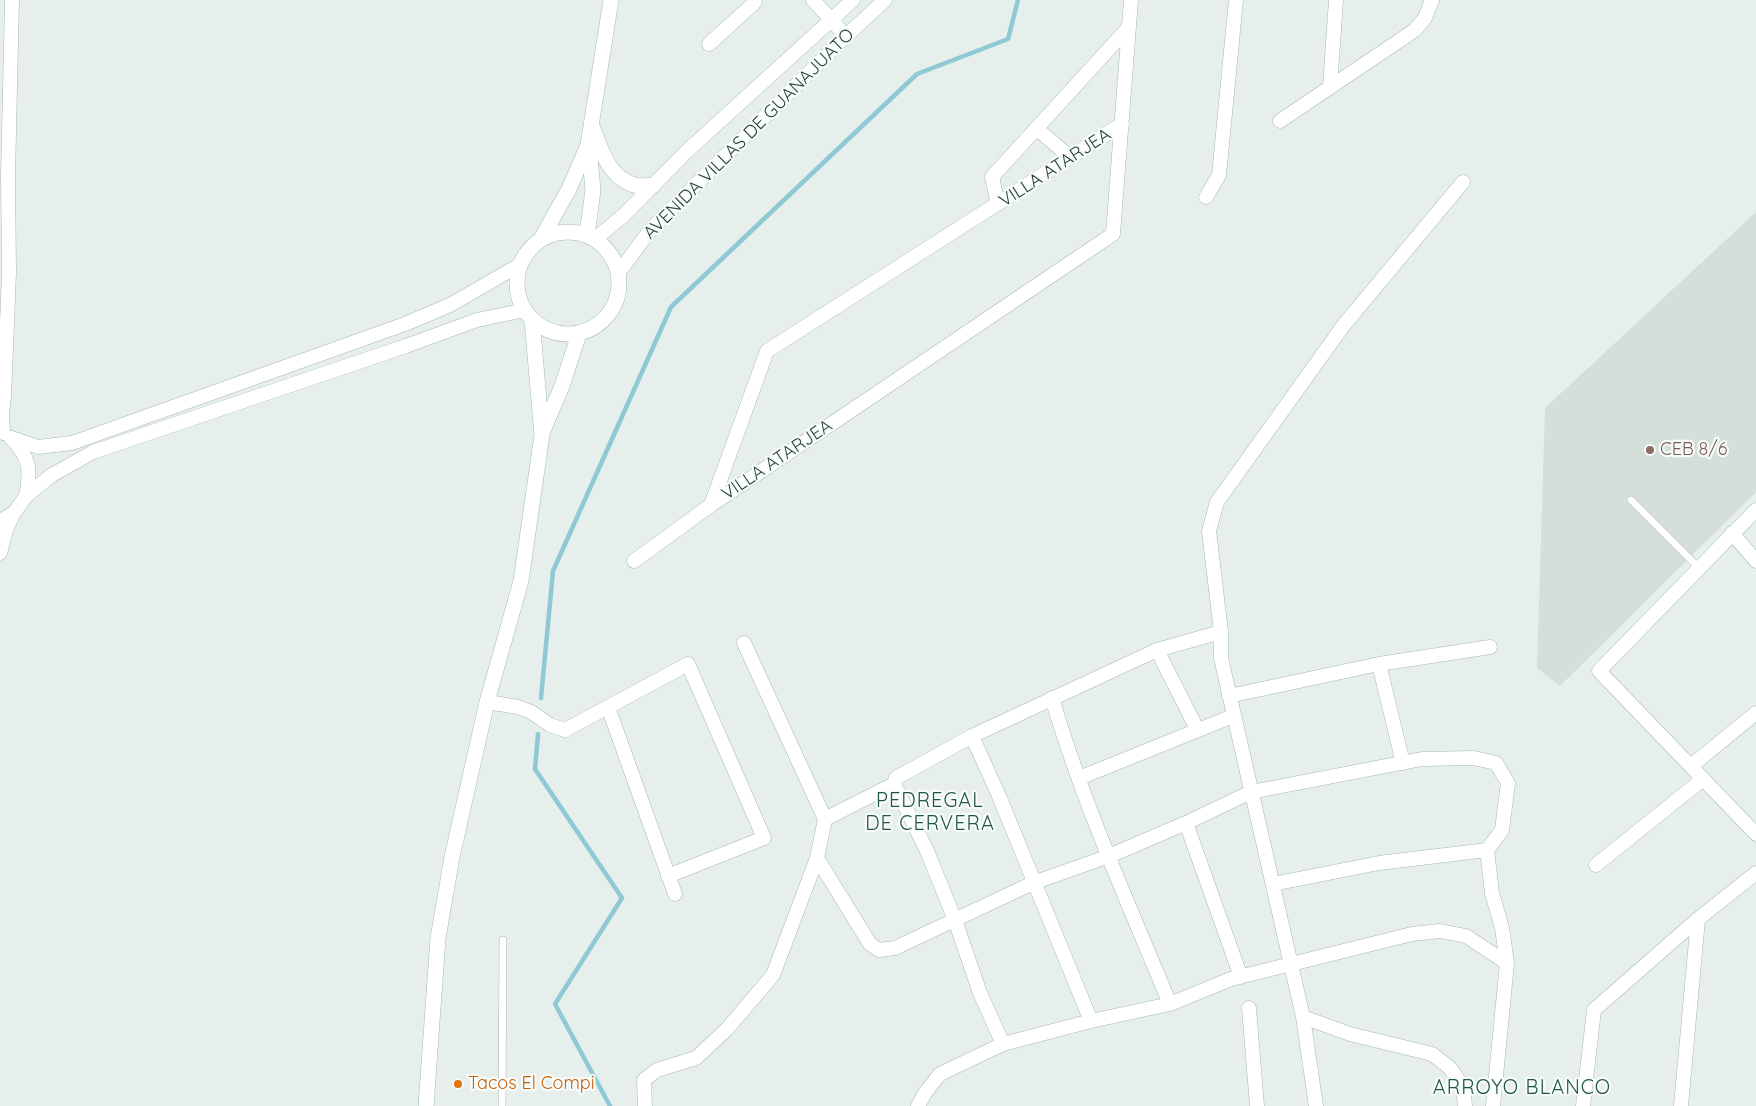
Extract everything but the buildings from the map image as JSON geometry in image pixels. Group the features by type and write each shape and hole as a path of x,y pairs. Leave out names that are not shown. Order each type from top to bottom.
{"street":[{"path":"12,0 5,41 4,397 2,414 5,434 25,455 30,475 26,496"},
{"path":"542,435 528,315 518,296 517,280 521,264 529,250 541,239 569,189 588,145 610,0"},
{"path":"813,0 846,36"},
{"name":"AVENIDA VILLAS DE GUANAJUATO","path":"591,237 623,216 686,152 853,0"},
{"name":"AVENIDA VILLAS DE GUANAJUATO","path":"619,272 651,229 846,36 885,0"},
{"name":"VILLA ATARJEA","path":"711,505 1113,234 1131,0"},
{"path":"1206,197 1219,175 1236,0"},
{"path":"1330,87 1336,0"},
{"path":"1280,121 1416,30 1425,18 1432,0"},
{"path":"709,44 756,1"},
{"path":"998,204 992,177 1129,27"},
{"name":"VILLA ATARJEA","path":"711,505 768,352 1122,124"},
{"path":"592,126 602,155 616,176 636,186 654,185"},
{"path":"1036,128 1070,157"},
{"path":"588,145 593,190 591,237"},
{"path":"1316,1106 1303,1017 1221,658 1209,531 1217,502 1343,326 1463,182"},
{"path":"0,553 7,527 26,496 52,475 93,452 406,346 477,320 528,315 549,330 564,334 579,334 594,327 607,317 615,304 619,288 619,272 614,259 606,248 591,237 572,232 556,233 541,239"},
{"path":"5,434 38,447 72,443 405,324 450,305 521,264"},
{"path":"426,1106 438,938 452,857 487,702 521,581 542,435 562,386 579,334"},
{"path":"634,561 711,505"},
{"path":"1756,510 1599,671 1756,834"},
{"path":"0,521 14,513"},
{"path":"1732,533 1756,561"},
{"path":"1003,1044 980,994 955,920 927,851 894,784 896,778 972,736 1158,650 1220,632"},
{"path":"645,1106 644,1080 657,1070 696,1058 728,1029 773,975 817,858 825,819 744,643"},
{"path":"1229,696 1379,664 1490,647"},
{"path":"1158,650 1198,730"},
{"path":"487,702 531,712 550,725 566,730 688,664 764,838 668,876"},
{"path":"1379,664 1403,763"},
{"path":"1052,698 1088,806 1170,1004"},
{"path":"608,707 675,894"},
{"path":"1691,766 1756,713"},
{"path":"1079,778 1233,716"},
{"path":"972,736 999,796 1091,1021"},
{"path":"817,858 870,944 879,950 895,948 1033,883 1109,856 1186,823 1251,792 1422,759 1474,758 1496,763 1508,783 1502,830 1487,850 1492,893 1502,928 1507,963 1493,1106"},
{"path":"1596,865 1703,779"},
{"path":"825,819 894,784"},
{"path":"1186,823 1241,977"},
{"path":"1273,884 1379,863 1487,850"},
{"path":"1583,1106 1594,1010 1698,920 1756,874"},
{"path":"1681,1106 1698,920"},
{"path":"918,1106 925,1093 940,1074 1003,1044 1091,1021 1170,1004 1231,979 1412,934 1440,931 1466,936 1507,963"},
{"path":"1249,1008 1256,1106"},
{"path":"1303,1017 1350,1034 1432,1054 1450,1068 1463,1087 1465,1106"}],"lane":[{"path":"1631,500 1699,568"},
{"path":"502,1106 503,940"}],"shaded area":[{"name":"CEB 8/6","path":"1756,212 1756,492 1560,686 1537,668 1545,408"}],"waterway":[{"path":"541,698 553,571 671,307 917,74 1008,39 1018,0"},
{"path":"538,734 535,769 622,898 555,1004 610,1106"}],"place":[{"name":"CEB 8/6","path":"1650,450"},
{"name":"Tacos El Compi","path":"458,1084"}],"district":[{"name":"PEDREGAL DE CERVERA","path":"930,812"},
{"name":"ARROYO BLANCO","path":"1522,1088"}]}
